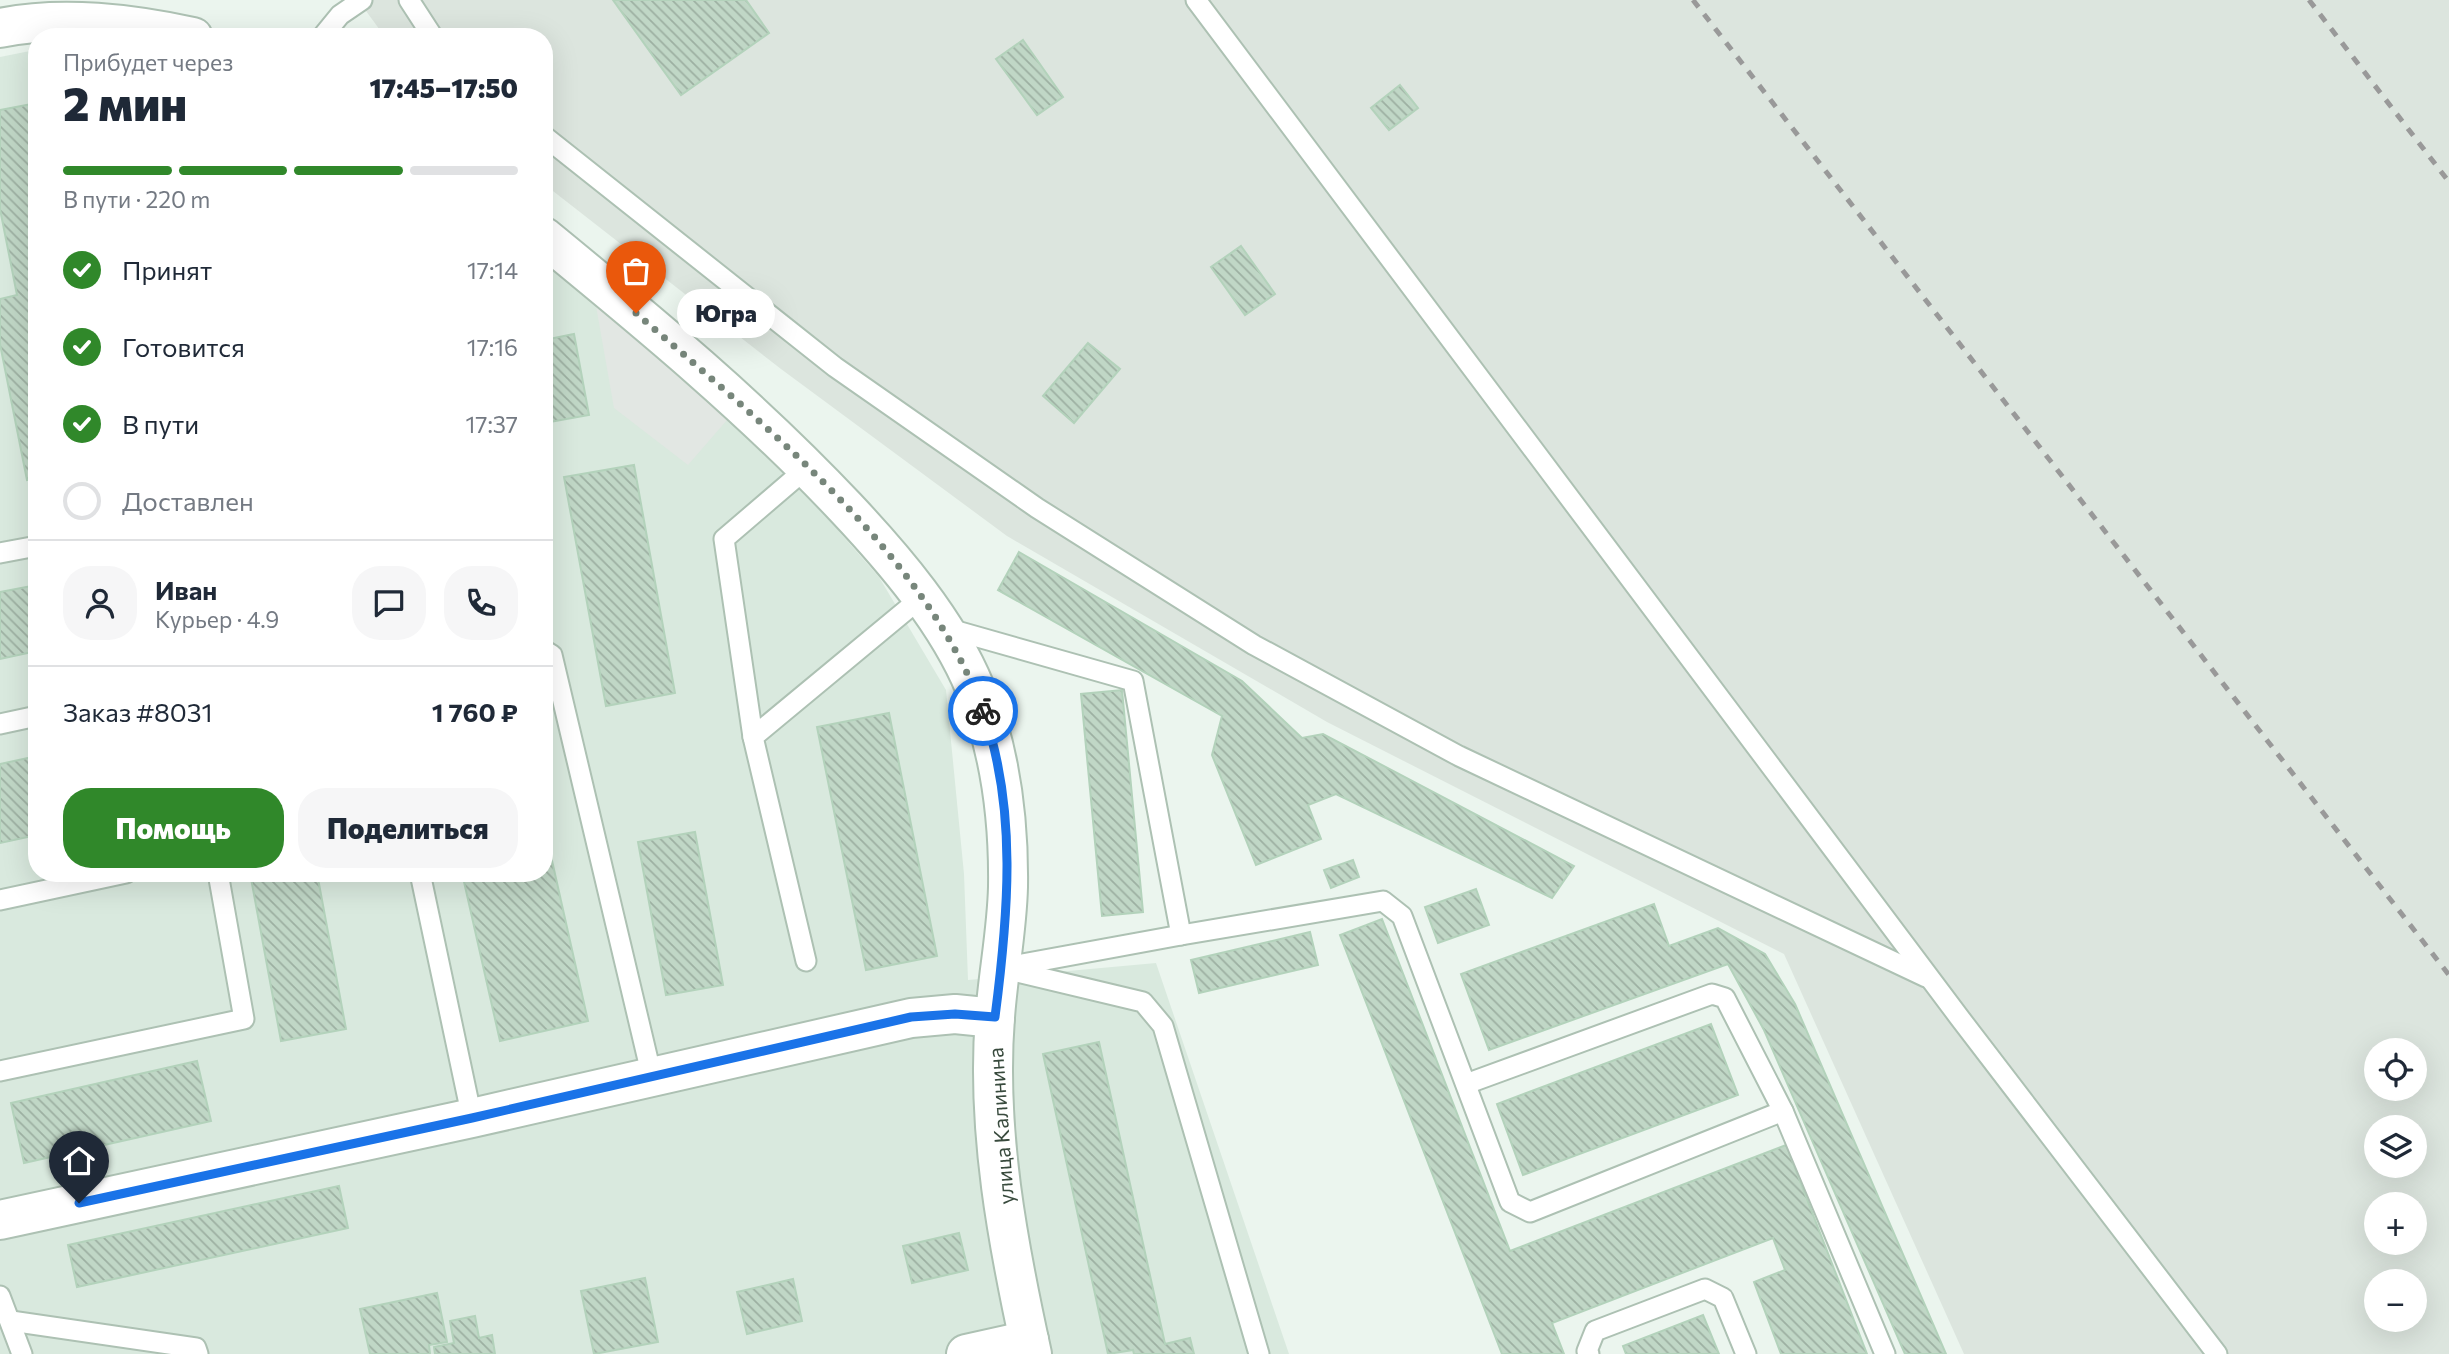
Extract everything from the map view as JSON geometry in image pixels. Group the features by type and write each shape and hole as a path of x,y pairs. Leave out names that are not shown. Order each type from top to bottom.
{"street":[{"path":"0,28 47,23 75,28"},
{"path":"100,28 122,25 140,28"},
{"name":"улица Калинина","path":"553,244 746,408 808,467 878,542 931,612 974,685 988,725 999,772 1008,886 995,1017 994,1097 1001,1189 1031,1347"},
{"path":"0,1220 472,1118 911,1017 955,1014 995,1017"},
{"path":"965,1354 1031,1347"}],"lane":[{"path":"329,28 340,15 362,0"},
{"path":"409,0 427,28"},
{"path":"1196,0 1930,979 2217,1354"},
{"path":"553,142 835,367 1037,508 1254,645 1460,757 1930,979"},
{"path":"806,961 753,737 724,539 808,467"},
{"path":"0,553 28,548"},
{"path":"753,737 931,612 1133,681 1181,935"},
{"path":"553,659 652,1077"},
{"path":"0,724 28,718"},
{"path":"0,900 84,882"},
{"path":"0,1071 244,1019 220,882"},
{"path":"422,882 472,1118"},
{"path":"1001,968 1383,901 1402,916 1510,1202 1530,1212 1783,1111"},
{"path":"1001,968 1143,1002 1163,1026 1259,1354"},
{"path":"1466,1084 1712,994 1725,998 1783,1111 1885,1354"},
{"path":"1589,1354 1587,1351 1595,1331 1704,1289 1723,1298 1746,1354"},
{"path":"0,1296 22,1354"},
{"path":"11,1321 196,1348 198,1354"}],"shaded area":[{"path":"358,0 2449,0 2449,1354 1964,1354 1784,954 1327,722 1007,536 781,369 553,191 553,28 378,28"},
{"path":"28,51 28,882 553,882 553,270 734,412 879,577 946,690 964,874 968,980 1156,963 1289,1354 0,1354 0,57"},
{"path":"595,300 734,412 688,465 614,408"}],"building":[{"path":"613,0 746,0 769,33 681,95"},
{"path":"1023,40 1063,97 1037,115 996,59"},
{"path":"1400,85 1418,108 1389,130 1371,108"},
{"path":"28,105 27,480 0,344 0,299 17,295 0,209 0,110"},
{"path":"1241,246 1275,294 1245,315 1211,267"},
{"path":"574,334 589,415 553,421 553,338"},
{"path":"1088,343 1120,369 1074,423 1043,396"},
{"path":"634,465 675,693 606,706 564,477"},
{"path":"1019,552 1242,681 1302,738 1323,734 1574,866 1552,898 1336,794 1308,805 1321,839 1256,865 1212,755 1222,716 998,590"},
{"path":"28,587 28,653 0,659 0,592"},
{"path":"1122,690 1143,912 1102,916 1081,694"},
{"path":"889,713 937,956 866,970 817,727"},
{"path":"28,758 28,837 0,843 0,764"},
{"path":"695,832 723,985 666,995 638,842"},
{"path":"1353,860 1359,877 1331,888 1324,870"},
{"path":"553,865 588,1021 500,1041 464,882 553,882"},
{"path":"252,882 319,882 346,1029 281,1041"},
{"path":"1476,889 1489,925 1438,943 1425,907"},
{"path":"1654,904 1669,946 1718,928 1765,954 1795,1004 1946,1354 1905,1354 1764,1030 1728,964 1489,1050 1461,974"},
{"path":"1382,919 1510,1251 1786,1145 1867,1354 1781,1354 1754,1282 1785,1270 1773,1238 1552,1323 1564,1354 1502,1354 1340,935"},
{"path":"1310,932 1318,965 1199,993 1191,960"},
{"path":"1711,1024 1738,1095 1523,1175 1497,1104"},
{"path":"1099,1042 1165,1344 1190,1338 1194,1354 1134,1354 1133,1350 1108,1354 1043,1054"},
{"path":"197,1061 211,1121 24,1163 11,1103"},
{"path":"339,1186 348,1228 77,1287 68,1245"},
{"path":"959,1233 968,1270 912,1283 903,1246"},
{"path":"645,1278 658,1342 594,1354 581,1291"},
{"path":"793,1279 802,1321 747,1334 737,1292"},
{"path":"437,1293 447,1342 429,1345 430,1354 370,1354 360,1309"},
{"path":"1703,1315 1719,1354 1626,1354 1623,1346"},
{"path":"475,1316 479,1338 492,1335 495,1354 435,1354 434,1347 454,1343 450,1321"}],"railway":[{"path":"1693,0 2449,975"},
{"path":"2309,0 2449,182"}],"way so far":[{"path":"636,313 746,408 808,467 878,542 922,597 974,685 983,711"}],"place":[{"name":"Югра","path":"636,313"}],"route":[{"path":"79,1203 472,1118 911,1017 955,1014 995,1017 1008,886 999,772 983,711"}]}
